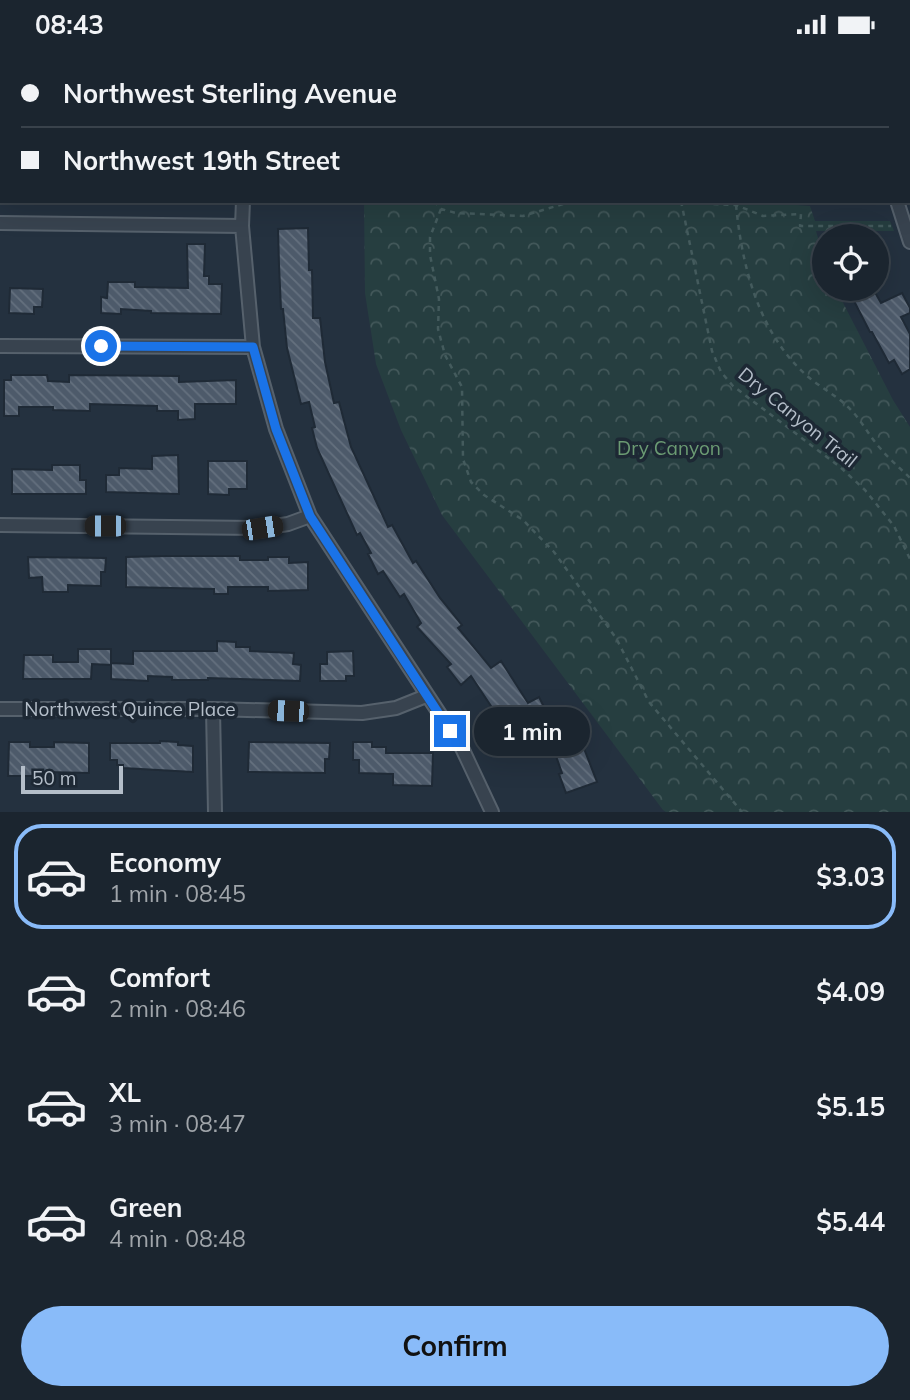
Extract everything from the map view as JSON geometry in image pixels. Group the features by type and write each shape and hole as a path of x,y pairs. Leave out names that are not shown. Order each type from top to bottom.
{"street":[{"path":"243,203 242,226 253,347 276,429 310,516 462,748 492,812"},
{"path":"897,203 910,242"},
{"path":"0,223 242,226"},
{"path":"0,346 253,347"},
{"path":"0,525 262,528 288,524 310,516"},
{"name":"Northwest Quince Place","path":"0,709 213,709 362,713 396,708 426,696"},
{"path":"213,709 215,812"}],"path":[{"path":"436,203 441,209 456,213 523,216 566,203"},
{"name":"Dry Canyon Trail","path":"681,203 712,351 721,372 733,386 840,467 865,490 894,526 910,559"},
{"path":"709,203 736,205 763,216 801,213 800,226 903,226"},
{"path":"736,205 739,241 750,284 769,327 785,353 806,375 851,409 880,448 910,478"},
{"path":"441,209 430,237 430,255 439,299 438,329 446,355 462,387 463,459 471,482 484,495 523,520 554,552 616,638 649,702 742,812"}],"green space":[{"name":"Dry Canyon","path":"364,203 766,203 810,206 815,221 890,221 894,231 889,231 889,224 812,224 812,301 842,301 893,400 910,427 910,812 663,810 442,515 401,430 376,364 365,293"}],"building":[{"path":"308,228 313,318 320,318 325,362 334,403 339,402 351,447 388,527 392,525 413,563 416,561 440,598 462,625 458,628 491,668 501,661 528,703 539,697 551,721 553,720 559,733 524,750 502,707 495,712 471,676 461,685 447,667 451,664 417,627 421,623 404,594 400,597 383,571 378,574 368,554 371,553 360,533 357,535 317,448 309,402 301,404 287,348 281,309 279,265 278,229"},
{"path":"187,244 205,244 204,276 209,276 209,284 222,284 221,314 151,313 121,309 121,314 101,313 101,297 107,298 108,282 135,282 135,287 188,288"},
{"path":"10,288 43,289 42,307 34,307 34,314 9,313"},
{"path":"902,293 910,308 910,313 901,317 910,334 910,369 902,374 894,360 889,363 854,301 881,303"},
{"path":"11,375 47,375 48,381 69,382 69,375 179,376 179,382 236,380 236,404 195,404 195,419 178,420 178,411 157,411 157,406 90,404 90,411 19,407 19,416 4,416 4,380 11,380"},
{"path":"178,455 179,494 106,492 106,475 119,475 119,468 152,469 152,456"},
{"path":"208,461 247,461 247,489 229,489 229,495 208,494"},
{"path":"52,465 80,465 80,480 86,480 86,494 12,494 12,469 52,470"},
{"path":"240,556 240,560 289,557 289,563 308,562 308,590 268,591 268,587 228,587 228,594 214,594 214,589 126,587 126,557"},
{"path":"28,557 106,558 105,572 101,572 101,586 68,585 68,592 43,592 42,577 29,578"},
{"path":"217,641 236,642 236,647 250,647 250,651 294,653 293,664 301,665 300,681 208,678 172,680 172,677 148,676 148,681 111,679 111,665 92,664 91,679 23,679 24,655 53,655 53,662 78,662 78,649 111,649 111,663 133,664 133,651 217,651"},
{"path":"353,651 354,676 346,676 346,681 320,681 320,664 327,664 327,652"},
{"path":"160,741 193,746 193,772 123,768 123,765 117,765 117,760 110,760 110,743"},
{"path":"9,742 30,742 30,747 54,747 54,742 89,743 89,773 47,772 47,776 8,776"},
{"path":"249,742 330,743 329,759 325,759 325,773 248,772"},
{"path":"353,742 372,742 372,747 386,747 386,753 433,753 432,786 393,785 393,774 359,773 359,760 353,760"},
{"path":"583,746 597,782 566,793 556,756"}],"route":[{"path":"101,346 253,347 276,429 310,516 450,731"}]}
